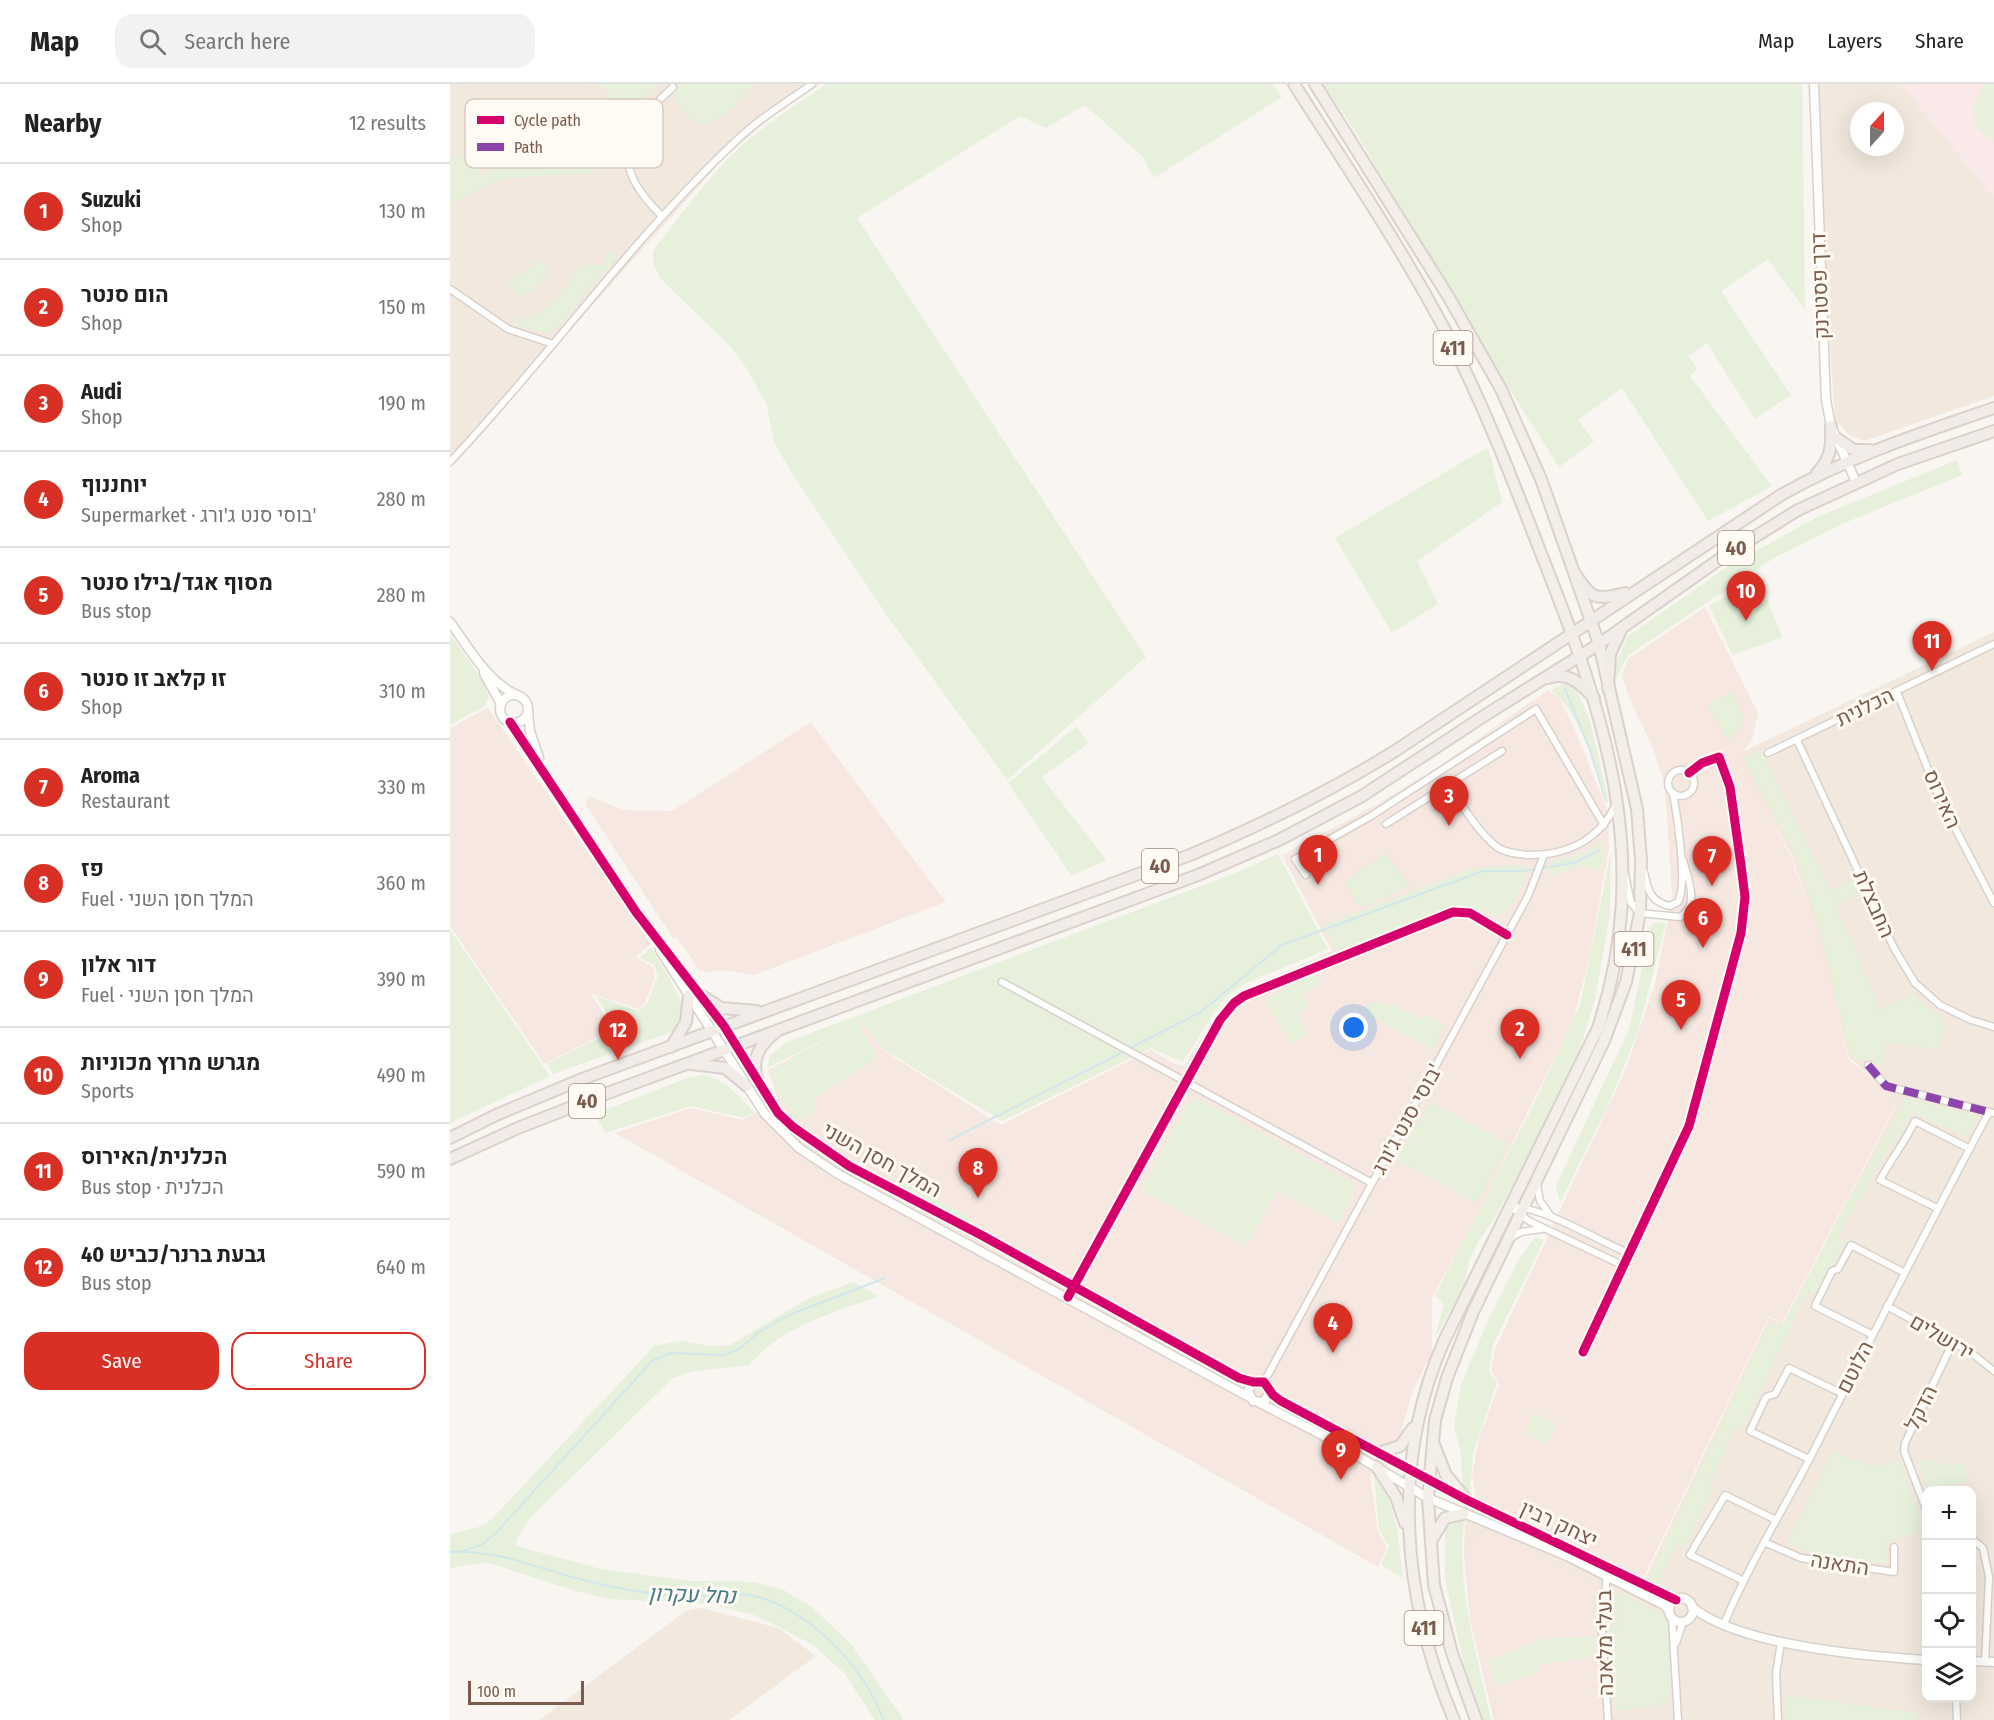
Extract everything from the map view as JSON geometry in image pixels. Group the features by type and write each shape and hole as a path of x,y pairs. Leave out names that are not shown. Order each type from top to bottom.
{"highway":[{"name":"40","path":"450,1138 545,1093 1190,855 1270,821 1352,778 1754,511 1810,479 1882,447 1994,408"},
{"path":"1810,479 1827,462 1832,445 1831,426"},
{"name":"40","path":"450,1159 518,1128 679,1066 1198,875 1279,840 1362,796 1599,644 1747,540 1815,501 1856,482 1994,431"},
{"path":"1836,438 1854,450 1882,447"},
{"path":"1574,572 1584,587 1596,597 1604,599 1637,590"},
{"path":"1608,688 1610,654 1624,625"},
{"path":"1539,681 1555,676 1569,677 1594,698"},
{"path":"671,1047 686,1022 689,995"},
{"path":"702,996 721,1008 737,1011 772,1008"},
{"path":"679,1066 717,1065 752,1084 756,1056 764,1043 781,1028"}],"main road":[{"name":"411","path":"1294,84 1415,276 1449,337 1499,446 1572,632 1608,748 1618,800 1624,868 1614,967 1600,1021 1453,1360 1440,1398 1432,1437 1428,1498 1434,1585 1446,1630 1476,1720"},
{"name":"411","path":"1315,84 1437,277 1501,389 1548,496 1599,644 1634,792 1641,860 1640,913 1626,982 1612,1022 1537,1179 1517,1210 1441,1349 1427,1385 1417,1423 1409,1470 1408,1537 1422,1622 1454,1720"},
{"path":"1379,1453 1400,1446 1417,1423"},
{"path":"1432,1437 1441,1467 1467,1500"},
{"path":"1377,1467 1396,1497 1408,1537"},
{"path":"1430,1544 1443,1520 1463,1514"}],"street":[{"path":"450,462 662,216 739,138 766,115 812,84"},
{"name":"דרך פסטרנק","path":"1814,84 1822,351 1831,426 1856,482"},
{"path":"661,99 673,87"},
{"path":"631,168 639,192 662,216"},
{"path":"450,289 508,329 553,344"},
{"path":"450,622 470,650 500,684 526,701 533,741 551,783"},
{"name":"הכלנית","path":"1768,753 1994,645"},
{"path":"470,650 501,705 502,717 510,722 650,931 689,995 719,1028"},
{"name":"האירוס","path":"1897,692 1939,797 1994,903"},
{"path":"501,705 508,696 519,696"},
{"path":"510,722 522,720 528,709"},
{"path":"1306,875 1295,859 1371,816 1536,709 1605,825"},
{"name":"החבצלת","path":"1797,740 1894,948 1915,983 1940,1005 1971,1020 1994,1027"},
{"path":"1386,824 1502,751"},
{"path":"1583,1352 1695,1110 1741,933 1745,909 1732,798 1719,757 1702,763 1689,773"},
{"path":"1641,860 1652,898 1670,906 1680,898 1681,854 1673,793 1669,785 1670,777 1677,771 1689,773 1694,779 1694,787 1681,801 1677,820"},
{"path":"1448,785 1479,828 1498,847 1513,853 1544,857 1574,848 1605,825 1618,800"},
{"path":"1673,793 1685,796"},
{"path":"1624,868 1631,903 1640,913 1674,919 1686,914 1692,901 1681,854"},
{"name":"בוסי סנט ג'ורג'","path":"1264,1382 1537,880 1544,857"},
{"path":"1068,1297 1226,1011 1244,996 1453,912 1470,914 1507,935"},
{"path":"650,931 702,996 719,1028"},
{"path":"1002,982 1372,1183"},
{"name":"המלך חסן השני","path":"719,1028 752,1084 765,1114 799,1148 824,1164 1249,1397"},
{"path":"1868,1065 1886,1086 1992,1112"},
{"name":"המלך חסן השני","path":"752,1084 778,1113 823,1150 1239,1378 1253,1382"},
{"name":"הלוטם","path":"1723,1623 1742,1580 1809,1459 1903,1272 1992,1112"},
{"path":"1937,1208 1880,1180 1895,1152 1902,1147 1915,1121 1970,1149"},
{"path":"1537,1179 1540,1201 1553,1217"},
{"path":"1517,1210 1553,1217 1628,1253"},
{"path":"1517,1210 1545,1229 1622,1265"},
{"path":"1505,1244 1521,1232 1545,1229"},
{"path":"1871,1334 1815,1306 1832,1271 1838,1269 1851,1245 1903,1272"},
{"name":"ירושלים","path":"1887,1306 1982,1359 1994,1371"},
{"name":"הדקל","path":"1922,1498 1904,1451 1905,1443 1953,1342"},
{"path":"1809,1459 1750,1431 1766,1397 1775,1394 1789,1368 1841,1393"},
{"path":"1410,1487 1249,1397 1248,1390 1253,1382 1264,1382 1270,1392 1281,1401 1428,1480"},
{"path":"1260,1403 1268,1399 1270,1392"},
{"name":"יצחק רבין","path":"1428,1480 1607,1572 1664,1605 1671,1615 1687,1619"},
{"name":"יצחק רבין","path":"1410,1487 1463,1514 1676,1600 1685,1599 1692,1607"},
{"path":"1742,1580 1690,1555 1708,1521 1714,1516 1725,1495 1776,1520"},
{"path":"1972,1540 1983,1548 1989,1577 1990,1662"},
{"name":"התאנה","path":"1764,1542 1811,1560 1894,1572 1894,1547"},
{"name":"בעלי מלאכה","path":"1607,1572 1602,1649 1608,1720"},
{"path":"1676,1600 1671,1615 1675,1646 1678,1720"},
{"path":"1675,1646 1692,1607 1723,1623 1781,1642 1823,1650 1922,1660"},
{"path":"1687,1619 1723,1623"},
{"path":"1778,1720 1776,1674 1781,1642"},
{"path":"1956,1702 1957,1720"}],"shaded area":[{"path":"450,84 820,84 767,120 723,159 450,465"},
{"path":"1813,84 1994,84 1994,396 1864,441 1849,435 1835,419"},
{"path":"1901,84 1994,84 1994,199"},
{"path":"1705,607 1758,713 1752,741 1738,756 1791,857 1820,943 1849,1060 1898,1101 1782,1323 1769,1316 1643,1579 1477,1502 1472,1476 1479,1438 1499,1385 1491,1370 1495,1349 1625,1071 1655,984 1668,919 1672,895 1665,786 1653,748 1629,698 1622,675 1628,659"},
{"path":"1994,632 1994,1720 1494,1720 1470,1619 1464,1555 1466,1501 1538,1530 1645,1579 1769,1318 1783,1324 1898,1103 1849,1057 1818,937 1792,856 1736,755"},
{"path":"1548,690 1559,698 1573,725 1608,812 1609,848 1590,954 1573,1021 1472,1225 1432,1297 1432,1353 1413,1390 1402,1428 1397,1460 1370,1475 1378,1532 1387,1548 1378,1567 615,1133 691,1108 743,1120 778,1100 768,1070 861,1021 884,1051 1001,1125 1151,1050 1175,1064 1184,1066 1223,1004 1243,990 1332,951 1282,855 1376,805 1436,768"},
{"path":"488,708 651,944 635,957 653,967 655,976 645,1003 639,1009 590,993 614,1029 544,1064 450,926 450,728"},
{"path":"811,722 946,902 754,975 724,970 706,972 696,968 692,958 676,937 673,938 585,804 589,796 623,810 672,811"},
{"path":"1487,1529 1598,1580 1599,1670 1603,1720 1495,1720 1471,1618 1467,1549"},
{"path":"701,1608 778,1628 816,1656 729,1720 539,1720 686,1611"}],"green space":[{"path":"593,84 656,84 645,99 608,99 608,88"},
{"path":"677,84 753,84 732,109 714,121 705,123 695,121 680,108 676,97"},
{"path":"827,84 1273,84 1282,97 1154,178 1143,157 1085,105 1046,128 1020,116 857,218 1146,657 1007,780 888,617 793,475 774,442 766,403 747,369 729,345 662,280 654,266 654,250 731,156 765,127"},
{"path":"1323,84 1802,84 1805,310 1768,259 1721,291 1791,395 1755,419 1707,343 1688,356 1697,368 1690,376 1772,486 1708,521 1622,388 1578,420 1594,441 1559,467 1483,347 1355,131"},
{"path":"1985,84 1994,84 1994,143 1977,127 1973,108"},
{"path":"450,157 465,157 465,168 476,168 482,175 497,168 601,168 589,173 513,178 492,183 450,203"},
{"path":"606,252 618,256 554,331 547,333 514,325 516,319 536,315 554,301 579,266 604,265"},
{"path":"539,260 547,268 545,278 521,298 507,285"},
{"path":"1488,447 1502,502 1417,561 1438,604 1392,633 1335,538"},
{"path":"1957,460 1962,475 1842,524 1774,558 1628,655 1616,680 1615,666 1627,637 1724,569 1817,517"},
{"path":"1759,579 1782,637 1733,655 1709,606"},
{"path":"450,634 485,684 489,698 483,707 450,725"},
{"path":"1564,684 1575,687 1590,721 1609,802 1578,726 1561,699 1551,690"},
{"path":"1731,691 1744,718 1741,728 1728,740 1707,706"},
{"path":"1076,727 1089,743 1042,777 1106,860 1072,876 1008,783"},
{"path":"1760,750 1830,891 1853,880 1859,893 1836,905 1880,1010 1911,994 1946,1021 1939,1050 1885,1041 1882,1066 1851,1057 1818,923 1796,856 1743,757"},
{"path":"1605,840 1601,872 1582,867 1549,876 1551,861 1583,854"},
{"path":"1611,851 1610,914 1595,999 1580,1049 1564,1087 1496,1216 1478,1242 1469,1261 1464,1287 1435,1338 1444,1303 1435,1295 1532,1108 1580,1005"},
{"path":"1386,853 1410,886 1360,908 1344,882"},
{"path":"1278,854 1328,949 1242,985 1221,1002 1183,1062 1151,1048 1002,1121 884,1050 861,1021 858,1023 878,1058 816,1097 816,1112 800,1121 780,1099 771,1071 840,1032 767,1068 770,1055 787,1042 1233,874"},
{"path":"1526,865 1525,878 1514,900 1499,916 1475,908 1449,906 1336,951 1323,925 1471,869"},
{"path":"1654,922 1666,923 1638,1031 1608,1105 1560,1203 1556,1186 1629,1029"},
{"path":"450,930 550,1076 450,1123"},
{"path":"651,947 675,988 682,1005 681,1020 671,1032 553,1074 547,1064 617,1029 596,996 638,1011 647,1004 658,975 654,965 640,958"},
{"path":"1315,974 1321,983 1302,994 1309,1007 1297,1015 1308,1034 1291,1044 1264,1000"},
{"path":"1376,1001 1382,1004 1393,1004 1422,1019 1424,1015 1445,1025 1432,1050 1360,1010"},
{"path":"705,1075 727,1086 755,1113 743,1118 691,1106 605,1133 595,1114 690,1077"},
{"path":"1906,1098 1977,1116 1967,1137 1911,1112 1898,1141 1889,1146 1838,1237 1846,1240 1839,1254 1815,1295 1808,1291 1743,1427 1737,1425 1709,1485 1713,1488 1685,1549 1677,1543 1658,1584 1648,1579 1769,1322 1782,1328 1836,1222"},
{"path":"1200,1099 1353,1183 1353,1197 1339,1223 1277,1190 1246,1247 1141,1190 1189,1102"},
{"path":"1430,1101 1509,1144 1477,1203 1397,1160"},
{"path":"921,1173 927,1175 930,1196 970,1218 979,1229 900,1187 908,1176"},
{"path":"1536,1237 1544,1240 1493,1345 1489,1371 1497,1383 1473,1453 1470,1495 1463,1493 1461,1453 1454,1427 1461,1385 1490,1316 1519,1259"},
{"path":"854,1282 878,1296 793,1330 778,1339 749,1365 693,1371 673,1378 531,1517 516,1540 517,1546 601,1569 689,1581 754,1582 782,1589 813,1608 851,1644 904,1720 875,1720 844,1673 813,1645 757,1616 711,1604 609,1599 575,1591 487,1562 450,1568 450,1535 482,1526 492,1519 654,1346 681,1341 710,1346 730,1345 811,1297"},
{"path":"1534,1412 1557,1424 1547,1445 1523,1433"},
{"path":"1832,1451 1872,1467 1900,1461 1922,1523 1922,1532 1886,1541 1887,1564 1813,1553 1787,1543"},
{"path":"1917,1458 1950,1465 1964,1464 1969,1481 1946,1486 1927,1486"},
{"path":"1374,1476 1393,1512 1403,1578 1381,1565 1389,1546 1379,1530"},
{"path":"1453,1519 1464,1520 1462,1545 1465,1596 1491,1720 1482,1720 1466,1674 1445,1578 1445,1523"},
{"path":"1606,1591 1618,1593 1623,1629 1620,1593 1661,1614 1672,1624 1670,1703 1616,1711 1607,1628"},
{"path":"1596,1636 1594,1656 1539,1665 1538,1674 1496,1685 1489,1661 1541,1639"},
{"path":"1786,1695 1918,1713 1917,1720 1786,1720"}],"waterway":[{"path":"1565,689 1589,747 1606,801"},
{"path":"1130,1048 1201,1012 1282,945 1483,871 1522,871 1574,863 1599,850"},
{"path":"948,1141 1125,1051"},
{"path":"459,1552 481,1545 495,1534 652,1361 671,1353 723,1355 739,1349 759,1332 789,1315 885,1278"},
{"name":"נחל עקרון","path":"450,1552 490,1554 509,1558 585,1581 634,1591 685,1596 740,1594 774,1602 803,1619 830,1641 866,1685 884,1720"}],"marked path":[{"path":"1868,1065 1886,1086 1989,1112"}],"cycle path":[{"path":"510,722 636,912 724,1026 778,1113 793,1127 849,1166 983,1236 1239,1378 1264,1382 1273,1395 1281,1401 1467,1500 1676,1600"},
{"path":"1583,1352 1689,1126 1741,933 1745,897 1730,787 1719,757 1702,763 1689,773"},
{"path":"1068,1297 1220,1020 1234,1003 1244,996 1453,912 1470,913 1507,935"}],"place":[{"name":"מגרש מרוץ מכוניות","path":"1746,621"},
{"name":"הכלנית/האירוס","path":"1932,671"},
{"name":"Audi","path":"1449,826"},
{"name":"Suzuki","path":"1318,885"},
{"name":"Aroma","path":"1712,886"},
{"name":"זו קלאב זו סנטר","path":"1703,948"},
{"name":"מסוף אגד/בילו סנטר","path":"1681,1030"},
{"name":"הום סנטר","path":"1520,1059"},
{"name":"גבעת ברנר/כביש 40","path":"618,1060"},
{"name":"פז","path":"978,1198"},
{"name":"יוחננוף","path":"1333,1353"},
{"name":"דור אלון","path":"1341,1480"}]}
